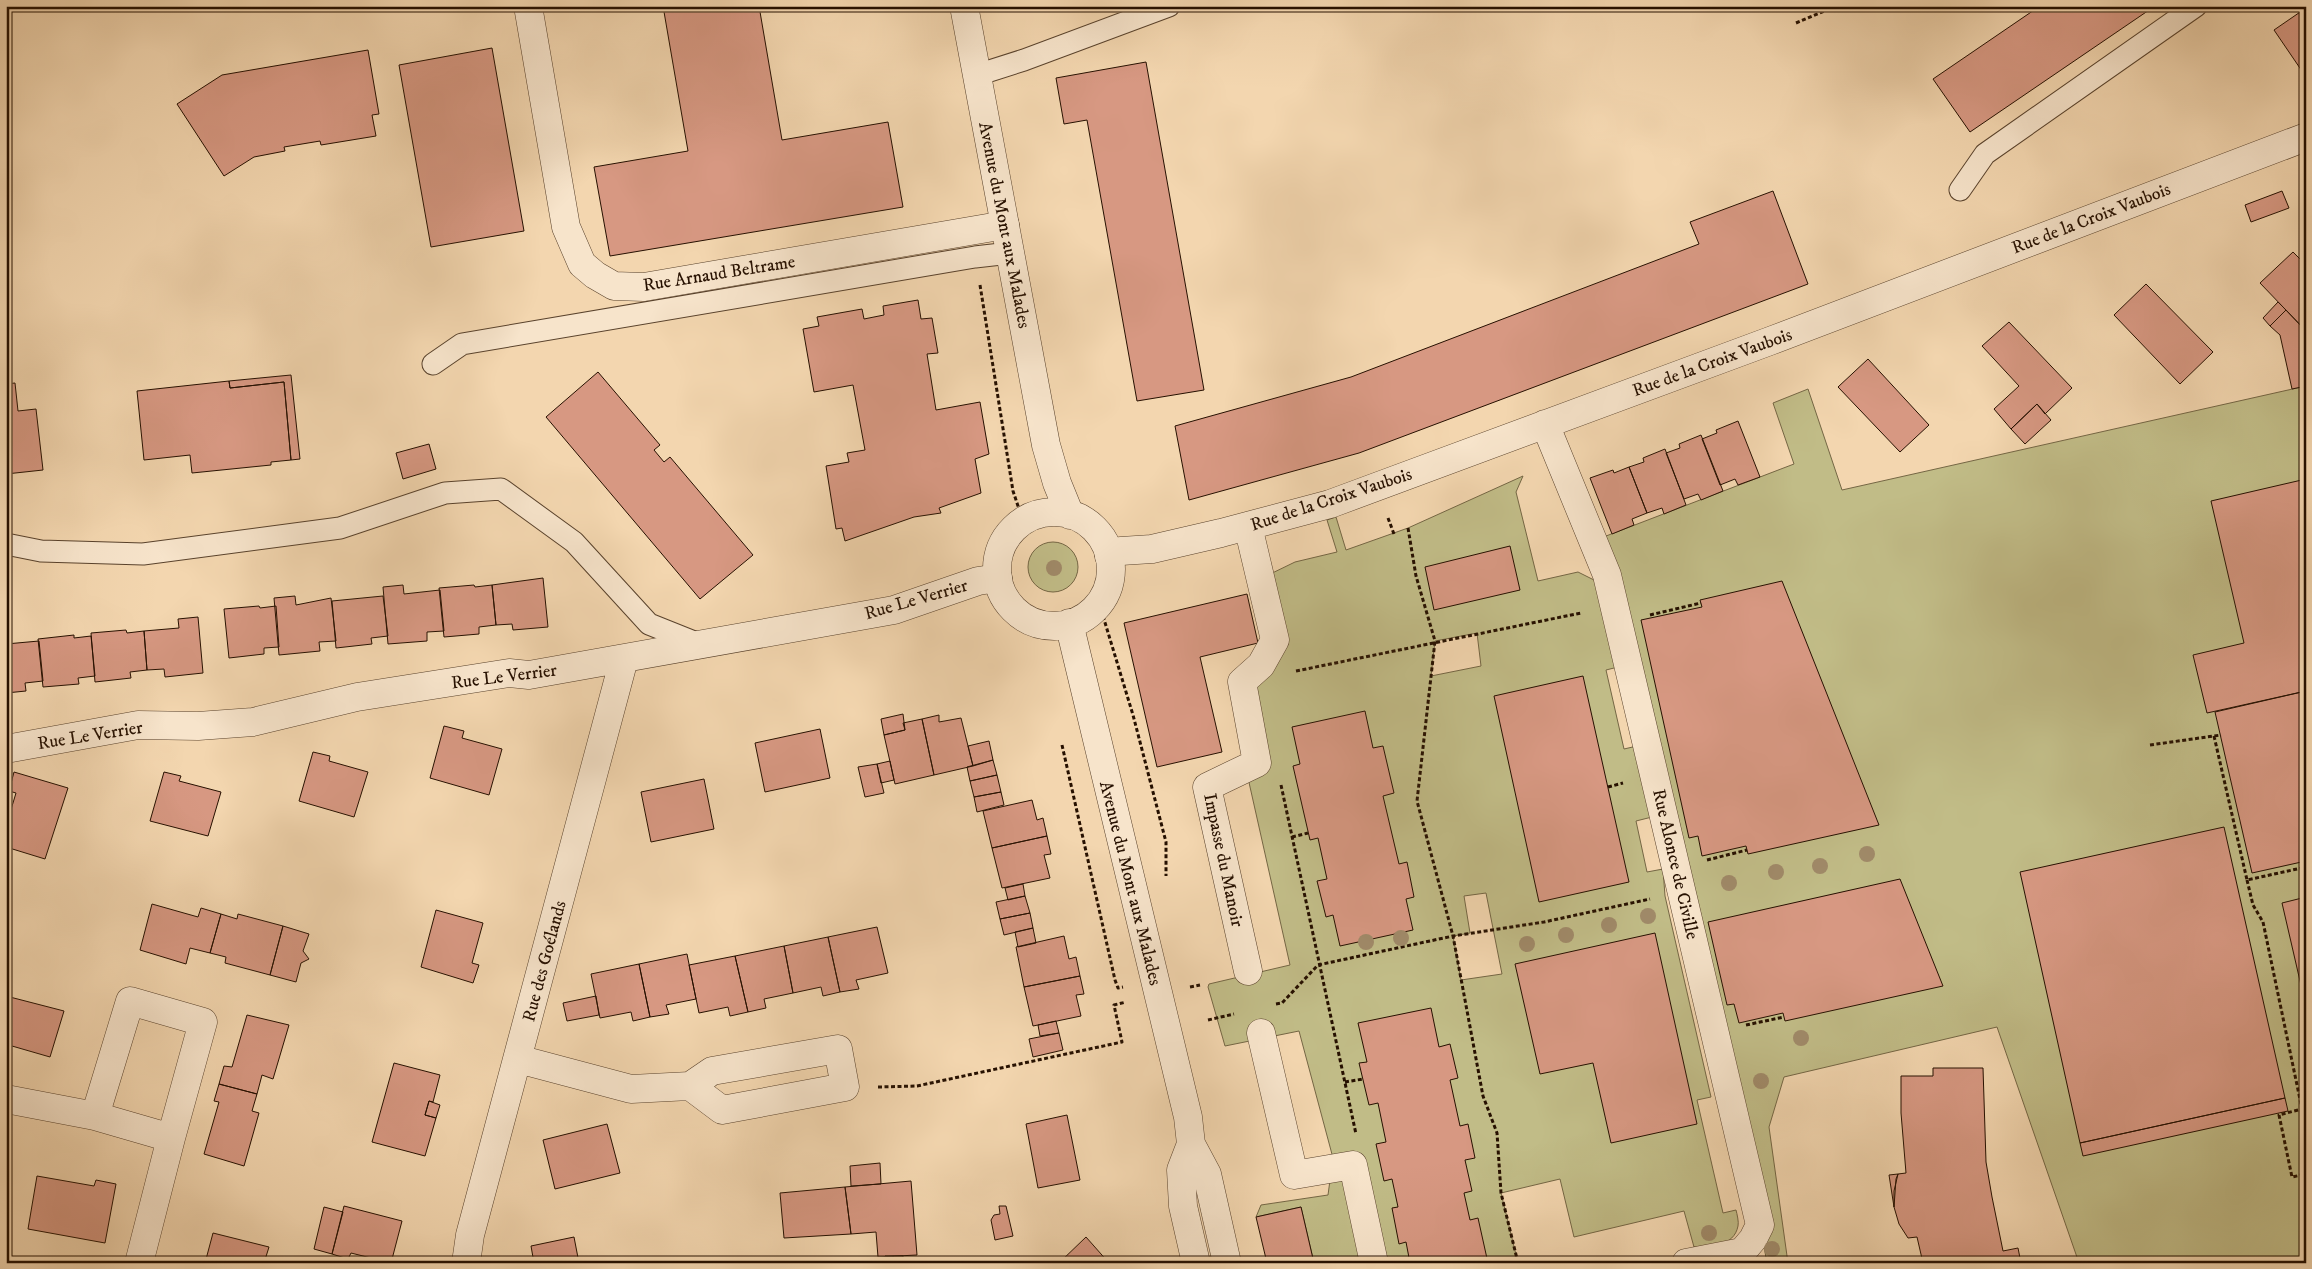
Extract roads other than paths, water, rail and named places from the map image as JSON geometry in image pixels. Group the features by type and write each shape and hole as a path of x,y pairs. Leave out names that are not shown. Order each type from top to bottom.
{"street":[{"name":"Rue Arnaud Beltrame","path":"528,6 566,227 582,264 614,286 644,288 1005,224"},
{"name":"Avenue du Mont aux Malades","path":"964,6 1046,445 1057,483 1070,515"},
{"name":"Rue de la Croix Vaubois","path":"1110,556 1121,551 1152,549 1330,504 2306,137"},
{"name":"Rue Alonce de Civille","path":"1545,424 1607,575 1760,1225 1753,1239 1742,1252 1686,1263"},
{"name":"Avenue du Mont aux Malades","path":"1034,515 1046,445"},
{"path":"1051,511 1070,515 1092,526 1103,540 1110,556 1111,574 1106,592 1096,608 1082,619 1048,626 1033,623 1018,614 1007,603 996,570 999,550 1008,533 1034,515 1051,511"},
{"name":"Impasse du Manoir","path":"1248,526 1275,640 1261,665 1242,682 1257,763 1207,787 1248,971"},
{"name":"Rue Le Verrier","path":"6,749 138,725 198,726 253,722 357,697 509,673 529,675 624,659 894,610 978,581 998,578"},
{"name":"Avenue du Mont aux Malades","path":"1069,623 1188,1117 1191,1144 1207,1174 1227,1263"},
{"name":"Rue des Goélands","path":"466,1263 470,1235 624,659"},
{"path":"95,1116 130,1001 203,1022 140,1263"},
{"path":"1261,1033 1294,1175 1353,1165 1374,1263"},
{"path":"518,1059 631,1089 690,1086 712,1071 838,1049 845,1087 722,1110 690,1086"},
{"path":"6,1099 95,1116 172,1138"},
{"name":"Avenue du Mont aux Malades","path":"1191,1144 1182,1170 1182,1197 1196,1263"}],"lane":[{"path":"977,75 1024,60 1169,6"},
{"path":"1960,190 1985,154 2196,6"},
{"path":"433,364 462,344 975,257 1010,253"},
{"path":"6,544 41,551 143,554 340,528 445,493 501,490 574,542 649,624 699,644"}]}
